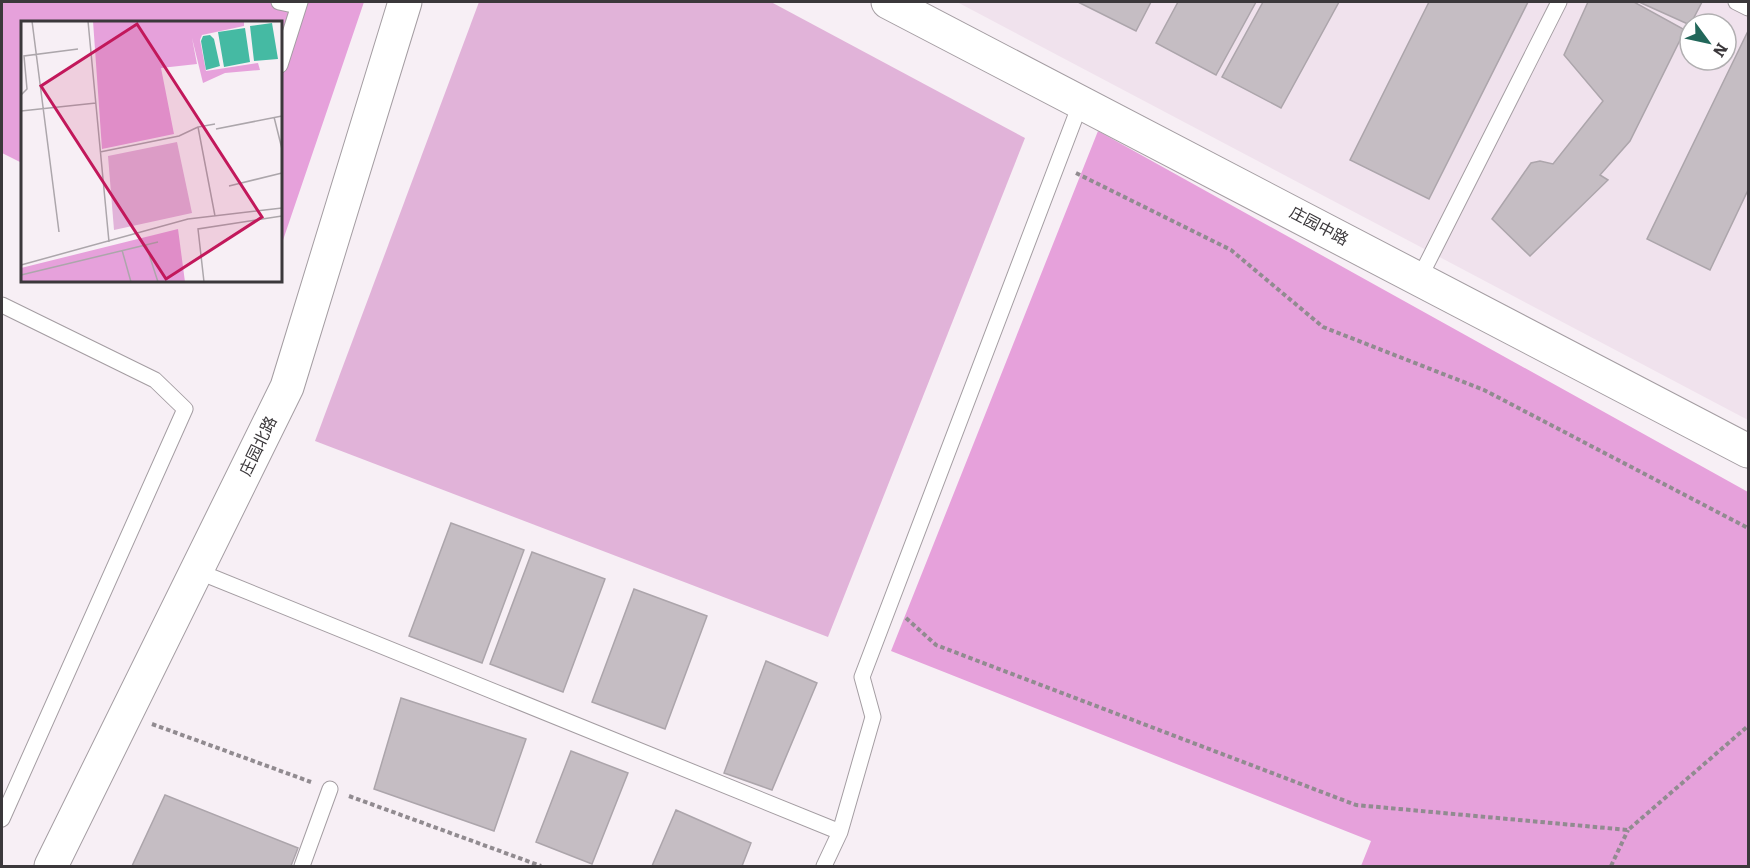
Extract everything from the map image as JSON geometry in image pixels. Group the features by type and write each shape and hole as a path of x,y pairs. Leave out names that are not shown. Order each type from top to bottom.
{"street":[{"name":"庄园北路","path":"51,867 287,387 405,2"},
{"name":"庄园中路","path":"888,2 1749,451"}],"lane":[{"path":"279,2 299,4 282,59"},
{"path":"1419,279 1559,2"},
{"path":"1736,2 1749,8"},
{"path":"824,867 840,832 873,717 862,677 1082,102"},
{"path":"2,305 155,380 185,409 2,819"},
{"path":"197,571 840,832"},
{"path":"302,867 330,789"}],"path":[{"path":"1058,164 1231,250 1323,327 1484,390 1749,528"},
{"path":"890,604 936,645 1356,805 1629,830"},
{"path":"1611,867 1629,830 1749,726"}],"shaded area":[{"path":"2,2 364,2 282,243 282,21 21,21 21,162 2,153"},
{"path":"479,2 771,2 1025,138 828,637 315,441"},
{"path":"957,2 1748,2 1748,420"},
{"path":"1098,131 1748,492 1748,866 1361,866 1371,841 891,651"}],"building":[{"path":"1078,2 1151,2 1136,31"},
{"path":"1178,2 1256,2 1216,75 1156,43"},
{"path":"1263,2 1339,2 1281,108 1222,77"},
{"path":"1429,2 1528,2 1429,199 1350,160"},
{"path":"1588,2 1634,2 1678,26 1678,44 1630,141 1600,175 1608,180 1530,256 1492,219 1531,163 1540,161 1553,164 1603,101 1564,55"},
{"path":"1639,2 1702,2 1697,12 1678,12 1678,20"},
{"path":"1748,31 1748,190 1710,270 1647,239 1728,72 1738,72 1738,52"},
{"path":"451,523 524,550 482,663 409,636"},
{"path":"532,552 605,579 563,692 490,664"},
{"path":"634,589 707,616 665,729 592,702"},
{"path":"766,661 817,683 772,790 724,773"},
{"path":"401,698 526,739 494,831 374,789"},
{"path":"571,751 628,773 592,864 536,842"},
{"path":"165,795 298,848 291,866 132,866"},
{"path":"676,810 751,843 742,866 652,866"}]}
